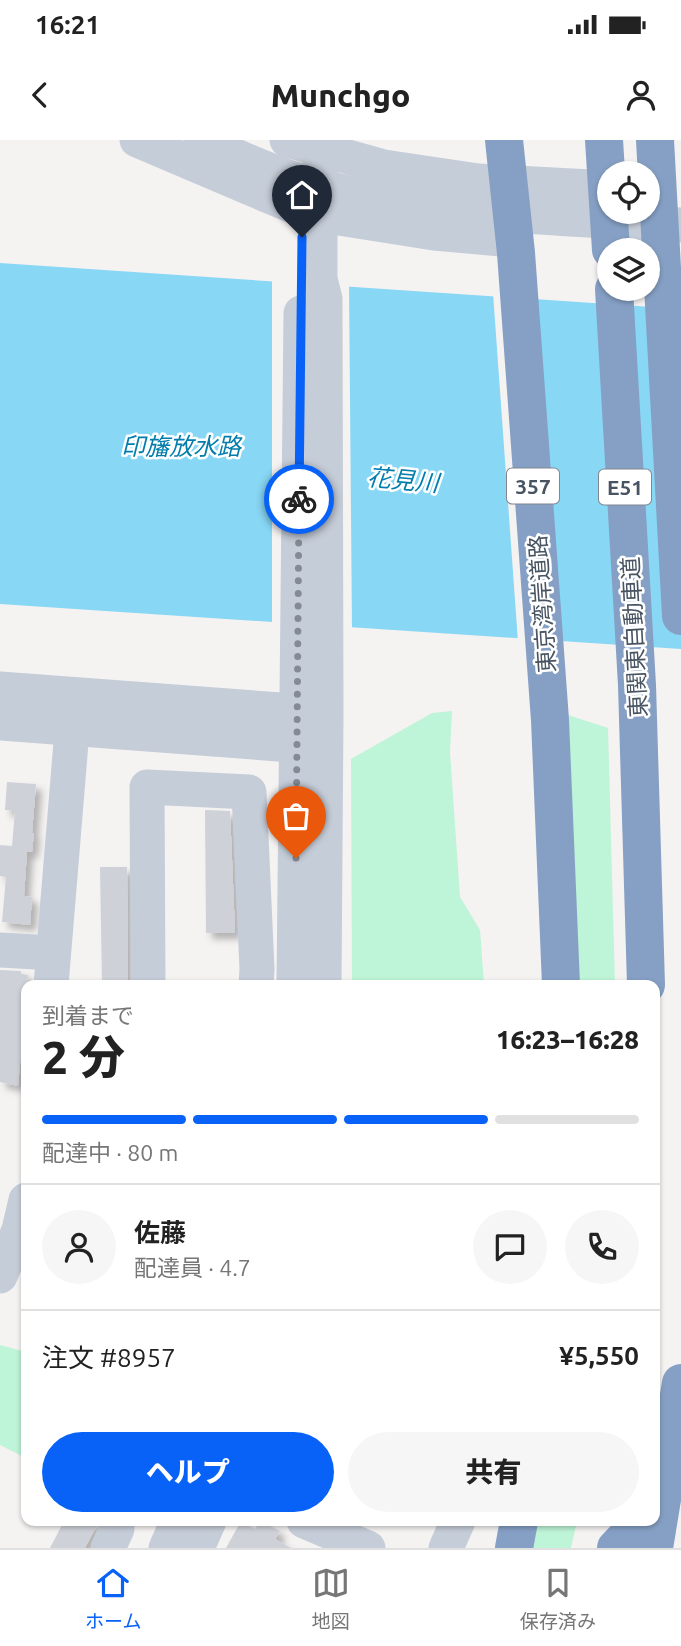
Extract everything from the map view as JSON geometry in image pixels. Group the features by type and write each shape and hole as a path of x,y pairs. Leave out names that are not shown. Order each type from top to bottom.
{"highway":[{"name":"東京湾岸道路","path":"505,144 515,241 550,720 561,980"},
{"name":"東関東自動車道","path":"657,224 681,617"},
{"name":"東関東自動車道","path":"615,301 637,685 646,980"},
{"path":"660,1511 681,1383"},
{"path":"660,1502 681,1480"},
{"path":"514,1548 518,1526"},
{"path":"600,1548 604,1526"},
{"path":"616,1548 637,1526"},
{"path":"654,1548 658,1526"}],"street":[{"path":"137,140 311,205 434,233 515,241"},
{"path":"201,140 292,179 375,199 468,211 681,225"},
{"path":"287,140 384,167 478,181 597,163"},
{"path":"302,140 311,205"},
{"path":"320,140 311,205 312,729 324,980"},
{"path":"660,171 681,192"},
{"path":"0,689 74,711 312,729"},
{"path":"0,723 74,711"},
{"path":"0,950 52,969 74,711"},
{"path":"294,980 312,729"},
{"path":"148,980 146,787 249,792 256,980"},
{"path":"0,1276 21,1221"},
{"path":"166,1548 176,1526"},
{"path":"197,1548 207,1526"},
{"path":"446,1548 455,1526"},
{"path":"308,1531 368,1548"}],"green space":[{"path":"452,711 450,752 460,897 480,930 484,980 352,980 351,759 432,713"},
{"path":"568,715 608,728 615,980 575,980"},
{"path":"0,1345 21,1351 21,1456 0,1445"},
{"path":"532,1526 576,1526 571,1548 527,1548"}],"water":[{"name":"印旛放水路","path":"0,263 681,309 681,649 0,604"}],"pier":[{"path":"272,278 349,283 352,631 272,625"},
{"path":"493,293 536,295 561,644 518,642"}],"building":[{"path":"7,782 36,784 32,852 27,852 24,896 32,897 30,925 2,922 6,877 0,876 0,845 12,846 15,811 5,810"},
{"path":"205,810 230,811 235,933 206,933"},
{"path":"100,867 127,867 128,980 102,980"},
{"path":"0,970 21,971 21,974 28,975 28,980 21,980 18,1086 0,1082"},
{"path":"61,1526 96,1526 85,1548 50,1548"},
{"path":"238,1526 255,1529 257,1526 270,1526 280,1531 275,1539 291,1548 226,1548"}],"way so far":[{"path":"296,858 299,499"}],"route":[{"path":"299,499 302,237"}],"water label":[{"name":"花見川","path":"403,480"}]}
